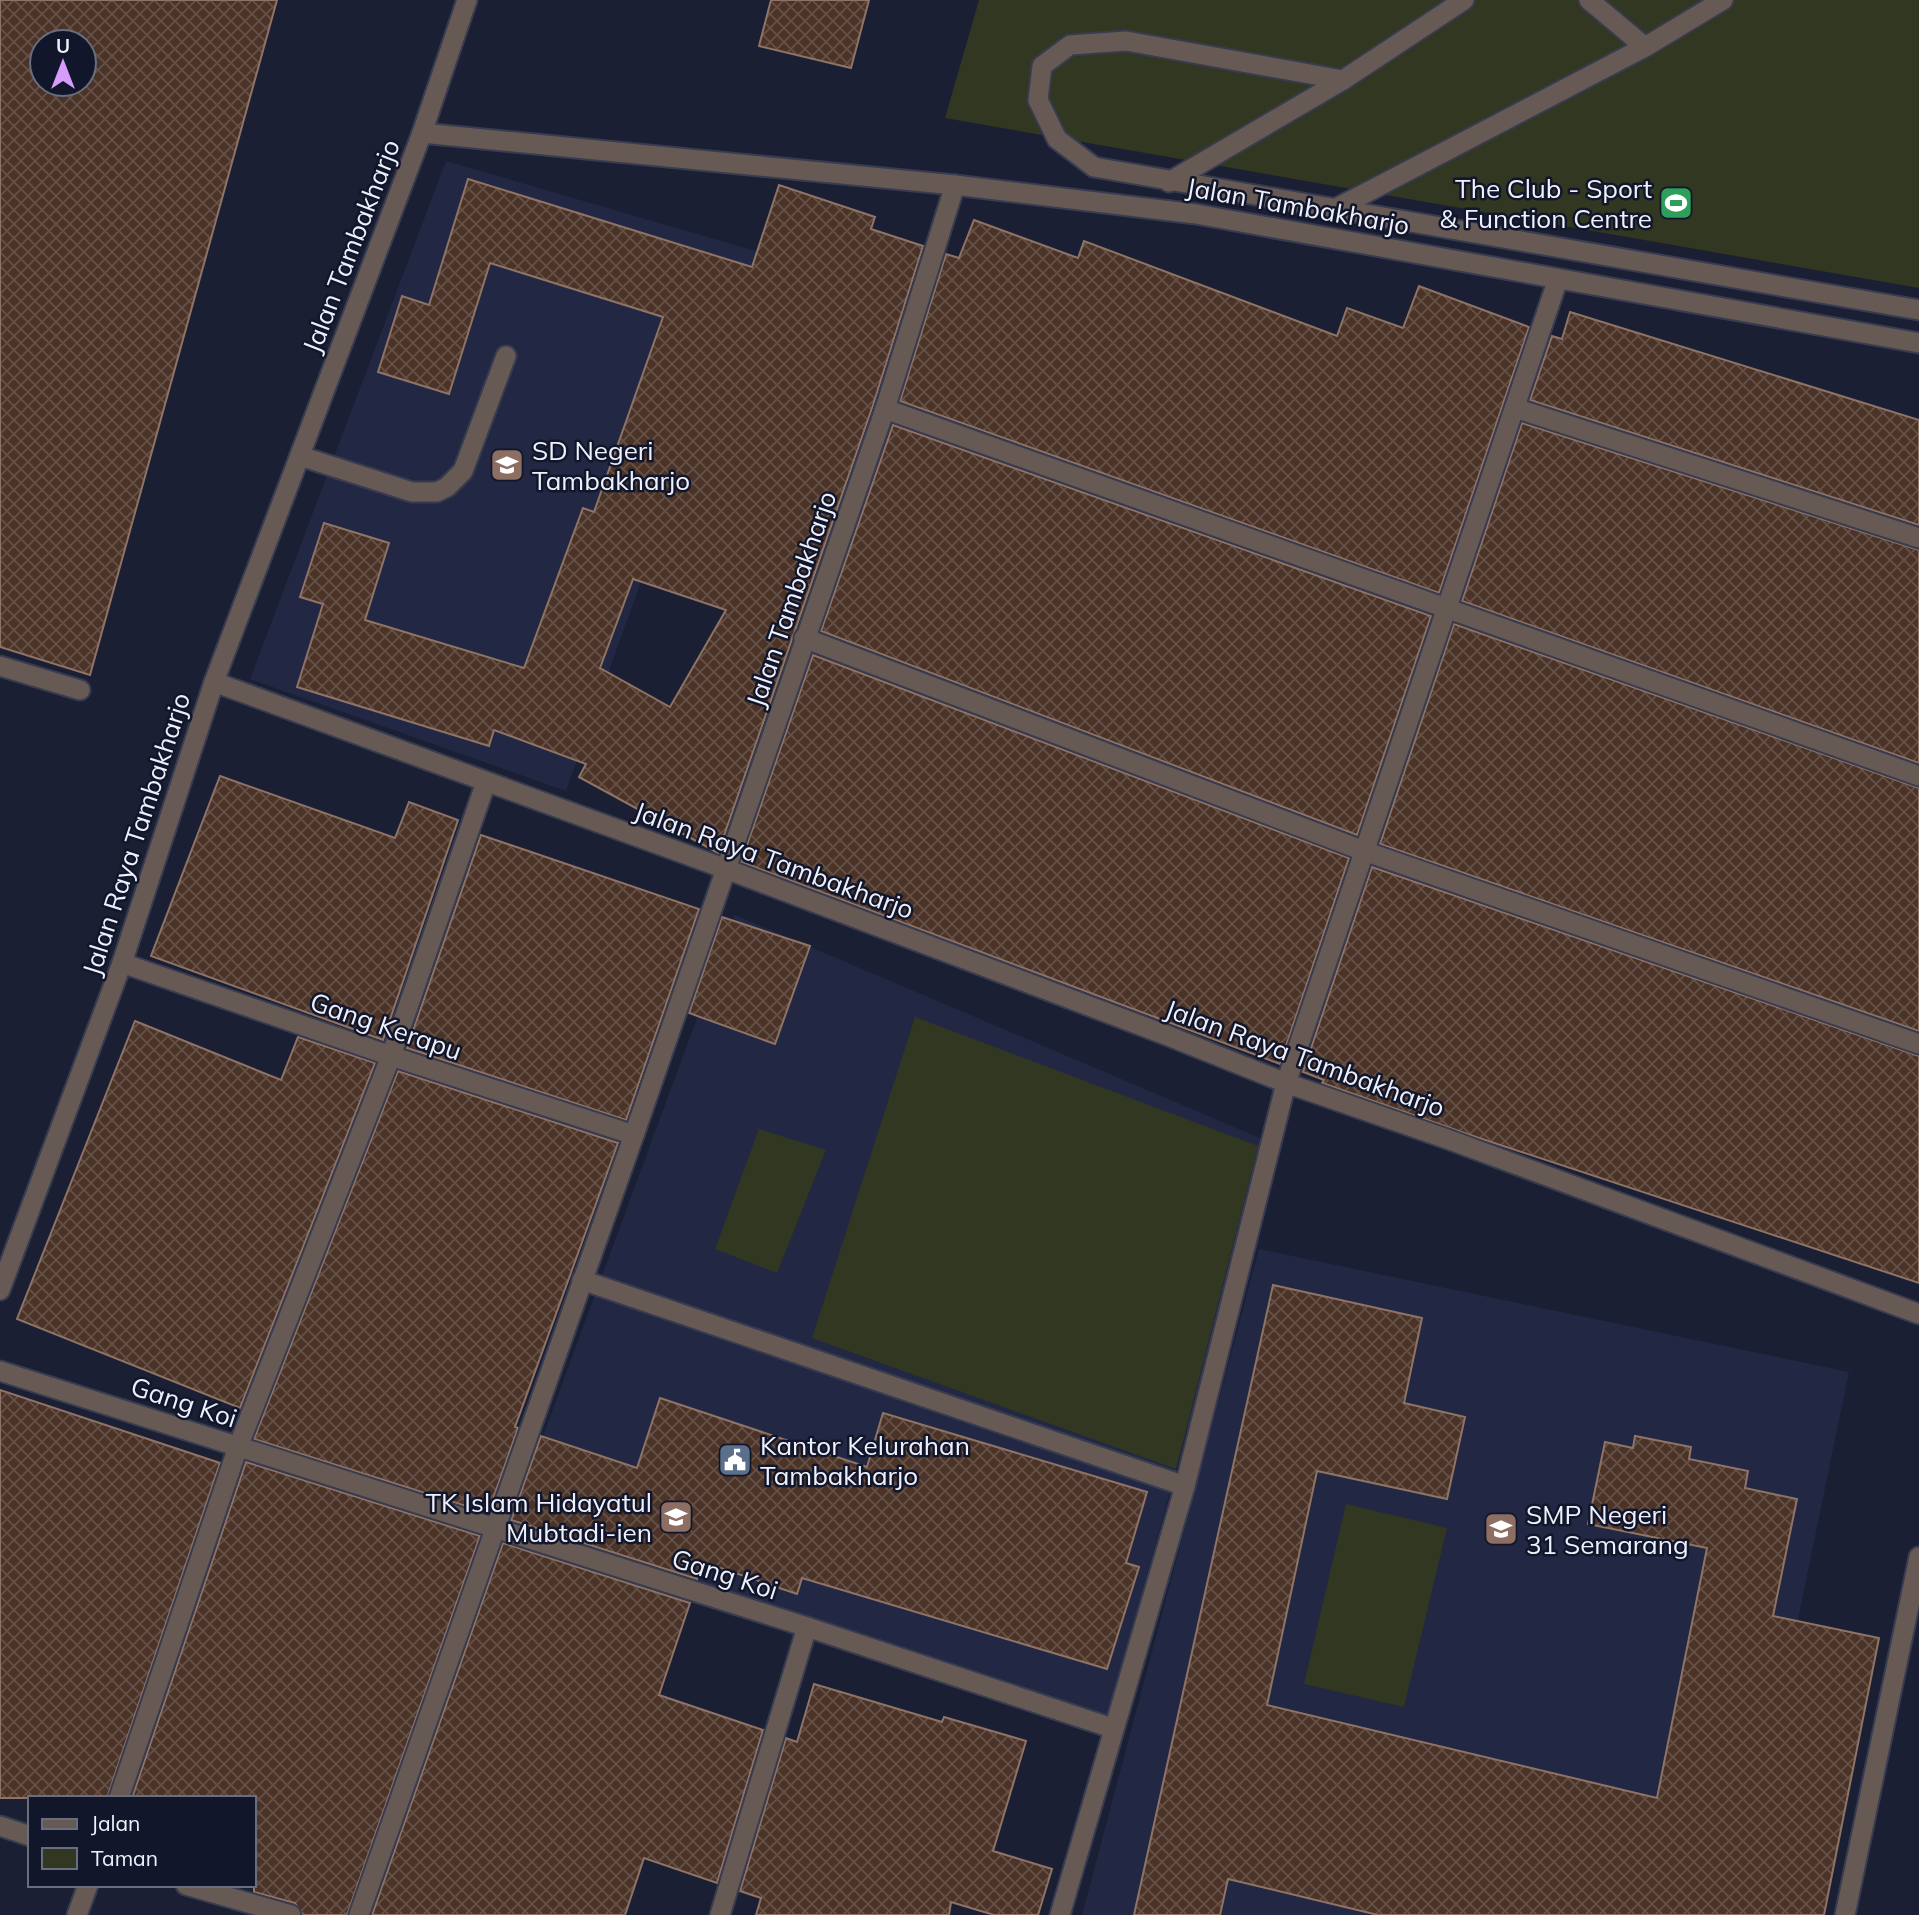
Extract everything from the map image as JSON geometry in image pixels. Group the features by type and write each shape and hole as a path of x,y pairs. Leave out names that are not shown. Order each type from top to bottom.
{"street":[{"path":"422,134 467,0"},
{"path":"1169,182 1343,80 1464,0"},
{"path":"1589,0 1645,47"},
{"path":"1333,210 1645,47 1723,0"},
{"path":"1343,80 1126,41 1070,45 1042,66 1038,100 1057,139 1094,167 1919,310"},
{"name":"Jalan Tambakharjo","path":"214,682 422,134 955,185 1196,214 1919,343"},
{"name":"Jalan Tambakharjo","path":"359,1915 634,1135 885,409 955,185"},
{"path":"1060,1915 1112,1728 1185,1486 1286,1083 1558,279"},
{"path":"300,456 412,492 437,492 447,487 463,471 506,356"},
{"path":"1515,408 1919,538"},
{"path":"885,409 1919,776"},
{"path":"804,638 1364,851 1919,1044"},
{"path":"0,666 80,690"},
{"name":"Jalan Raya Tambakharjo","path":"0,1290 122,963 214,682 726,869 1286,1083 1450,1140 1919,1314"},
{"path":"120,1796 238,1447 391,1056 486,782"},
{"name":"Gang Kerapu","path":"122,963 391,1056 634,1135"},
{"path":"582,1280 1185,1486"},
{"name":"Gang Koi","path":"0,1371 1112,1728"},
{"path":"1845,1915 1919,1557"},
{"path":"720,1915 807,1628"},
{"path":"0,1826 28,1835"},
{"path":"76,1915 87,1887"},
{"path":"193,1887 291,1915"}],"shaded area":[{"name":"SD Negeri Tambakharjo","path":"446,161 759,252 566,791 250,679"},
{"path":"735,915 1267,1141 1108,1716 512,1520"},
{"name":"SMP Negeri 31 Semarang","path":"1259,1249 1849,1372 1784,1687 1733,1915 1082,1915"}],"green space":[{"name":"The Club - Sport & Function Centre","path":"979,0 1919,0 1919,288 945,118"},
{"path":"915,1017 1258,1146 1176,1469 812,1338"},
{"path":"759,1129 826,1150 777,1273 715,1249"},
{"path":"1346,1504 1447,1528 1404,1707 1304,1684"}],"building":[{"path":"0,0 277,0 90,675 0,647"},
{"path":"771,0 869,0 851,68 759,46"},
{"path":"468,179 752,267 779,185 875,217 871,229 923,246 873,405 718,853 579,777 586,764 494,730 489,746 297,687 323,604 300,597 324,523 389,543 365,620 524,668 583,508 594,512 663,317 490,263 449,394 378,372 402,296 429,305","holes":["633,579 726,610 670,707 600,668"]},
{"path":"974,220 1078,258 1084,241 1337,336 1347,308 1403,328 1419,286 1529,327 1439,593 900,401 946,254 959,258"},
{"path":"1570,312 1919,420 1919,525 1530,400 1552,336 1562,339"},
{"path":"1522,423 1919,550 1919,763 1462,601"},
{"path":"893,425 1431,616 1357,835 821,631"},
{"path":"1454,624 1919,788 1919,1031 1380,844"},
{"path":"813,655 1349,858 1280,1064 741,862"},
{"path":"220,776 395,838 409,802 458,820 383,1040 151,956"},
{"path":"481,835 699,909 626,1120 407,1048"},
{"path":"1372,867 1919,1056 1919,1283 1473,1136 1322,1083 1324,1080 1303,1072"},
{"path":"722,917 810,946 775,1044 689,1013"},
{"path":"135,1021 281,1080 298,1037 375,1063 240,1408 17,1319"},
{"path":"398,1071 618,1143 515,1427 518,1428 488,1513 254,1439"},
{"path":"1273,1285 1422,1318 1404,1403 1465,1417 1447,1499 1317,1471 1267,1705 1657,1798 1707,1548 1588,1524 1605,1442 1633,1448 1635,1436 1691,1447 1689,1459 1748,1471 1745,1488 1797,1499 1773,1616 1879,1638 1824,1915 1378,1915 1228,1879 1220,1915 1134,1915"},
{"path":"0,1390 220,1463 108,1796 0,1798"},
{"path":"660,1398 867,1467 883,1413 1147,1492 1126,1563 1139,1567 1107,1669 802,1578 797,1594 703,1562 697,1579 511,1520 541,1436 637,1468"},
{"path":"246,1462 480,1536 347,1915 303,1915 295,1903 254,1892 256,1796 133,1796"},
{"path":"503,1543 690,1603 659,1695 763,1730 717,1883 644,1858 625,1915 372,1915"},
{"path":"814,1684 942,1722 944,1717 1026,1741 993,1851 1052,1869 1038,1915 994,1915 951,1902 949,1915 756,1915 761,1898 740,1891 786,1738 797,1742"}],"place":[{"name":"The Club - Sport & Function Centre","path":"1676,203"},
{"name":"SD Negeri Tambakharjo","path":"507,465"},
{"name":"Kantor Kelurahan Tambakharjo","path":"735,1460"},
{"name":"TK Islam Hidayatul Mubtadi-ien","path":"676,1517"},
{"name":"SMP Negeri 31 Semarang","path":"1501,1529"}]}
